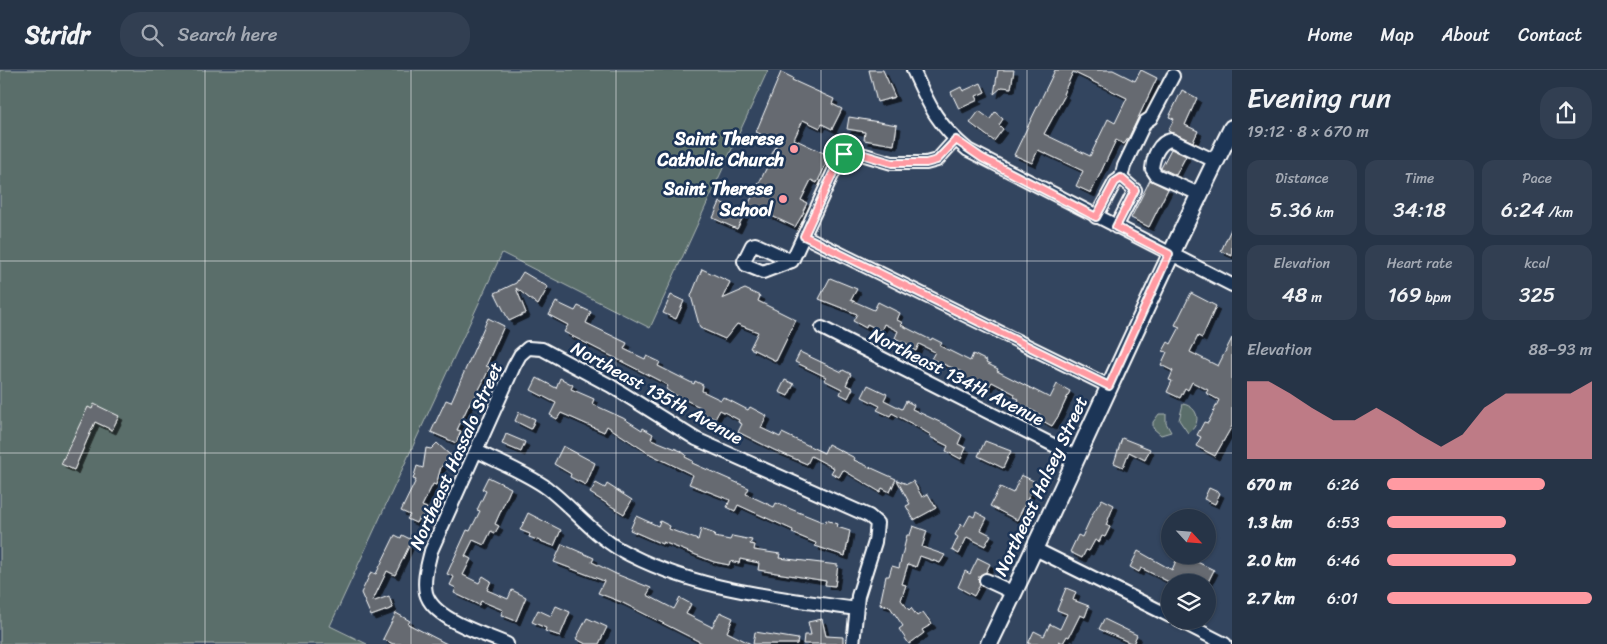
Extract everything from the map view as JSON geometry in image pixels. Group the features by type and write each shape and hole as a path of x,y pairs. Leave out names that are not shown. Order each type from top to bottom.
{"main road":[{"name":"Northeast Halsey Street","path":"989,644 1077,458 1169,254 1232,128"}],"street":[{"path":"915,71 931,110 956,140 982,158 1232,285"},
{"path":"1096,217 1115,182 1121,178 1124,166 1145,122 1151,118 1173,76"},
{"path":"792,261 839,160 844,154 851,151 892,163 920,164 937,160 956,140"},
{"path":"1199,194 1156,175 1152,169 1153,160 1159,148 1166,140 1171,140 1215,161"},
{"path":"1116,227 1135,190 1121,178"},
{"path":"804,236 1109,386"},
{"name":"Northeast 134th Avenue","path":"822,328 1077,458"},
{"name":"Northeast Hassalo Street","path":"508,644 446,618 436,610 426,595 428,564 431,551 520,355 528,348"},
{"name":"Northeast 135th Avenue","path":"528,348 542,349 611,386 696,439 869,516 877,523 875,542 856,609"},
{"path":"476,451 548,489 598,534 618,548 668,571 732,590 856,609 853,644"},
{"path":"1035,549 1161,612"},
{"path":"986,580 1014,593"},
{"path":"1196,629 1225,644"}],"green space":[{"path":"0,70 768,70 650,328 502,253 330,626 367,644 0,644"},
{"path":"1183,404 1192,409 1197,416 1195,425 1188,433 1179,420"},
{"path":"1159,414 1166,414 1166,423 1171,432 1161,435 1153,428 1153,422"}],"building":[{"path":"869,70 883,70 895,97 877,102"},
{"path":"998,70 1014,70 1011,88 1002,87 994,94"},
{"path":"1055,70 1113,70 1135,81 1141,70 1157,78 1129,137 1124,144 1116,140 1091,193 1076,186 1083,171 1038,150 1032,163 1014,155","holes":["1073,72 1127,98 1115,123 1108,119 1090,156 1044,134 1065,95 1063,94"]},
{"name":"Saint Therese Catholic Church","path":"781,72 793,78 792,80 834,99 832,104 842,109 832,129 822,124 820,128 803,120 794,139 830,156 817,183 811,180 801,200 807,203 795,227 748,205 778,142 756,132"},
{"path":"981,83 985,92 976,96 978,100 959,109 951,92 961,87 963,91"},
{"path":"1182,90 1197,98 1185,125 1198,131 1193,142 1168,131 1174,119 1169,117"},
{"path":"979,111 990,119 995,112 1003,119 999,125 1003,129 994,141 970,123"},
{"path":"849,117 897,125 894,145 864,140 865,132 847,129"},
{"path":"1171,149 1186,156 1176,175 1161,168"},
{"path":"1150,180 1168,189 1149,227 1131,218"},
{"path":"720,202 745,213 737,229 713,218"},
{"path":"1232,227 1232,256 1221,251"},
{"path":"702,269 730,282 722,299 745,289 760,296 758,301 796,320 776,361 750,348 758,332 737,324 725,339 700,328 691,296"},
{"path":"523,272 548,287 538,305 516,288 526,313 509,321 495,293 516,283"},
{"path":"830,278 857,289 851,300 874,310 878,302 900,313 897,320 903,323 901,325 931,340 932,338 942,343 940,346 970,361 973,354 987,361 986,363 998,369 997,371 1050,398 1057,384 1070,391 1059,415 1052,426 1039,419 1041,415 1017,403 1019,399 1014,397 1015,394 992,382 989,387 973,378 971,382 959,377 962,372 931,359 935,352 919,344 916,351 908,347 909,345 895,338 898,331 884,324 881,331 867,324 866,328 853,321 857,314 819,299"},
{"path":"1191,293 1216,306 1202,338 1198,336 1190,352 1218,366 1232,338 1232,426 1215,456 1196,446 1201,437 1197,435 1204,422 1208,423 1219,400 1206,393 1208,390 1192,382 1188,390 1185,388 1180,398 1167,392 1172,381 1169,380 1173,371 1161,365 1167,352 1163,351 1168,342 1171,344 1180,327 1175,325"},
{"path":"671,295 684,301 676,319 663,313"},
{"path":"556,302 575,311 578,306 591,312 586,323 627,343 624,349 645,359 647,356 660,362 658,366 694,384 695,381 703,385 702,391 721,400 723,397 748,410 750,407 767,416 761,428 780,437 782,433 824,453 828,444 855,458 854,460 896,479 890,492 882,488 880,492 843,470 839,477 831,473 834,468 811,456 807,464 774,450 738,432 742,424 738,422 739,420 720,410 715,419 698,411 700,407 671,393 666,389 668,386 660,381 564,332 568,325 549,315"},
{"path":"488,318 504,326 486,366 490,367 473,401 471,400 457,430 461,431 456,443 431,432 446,400 451,402"},
{"path":"800,352 842,372 843,370 851,374 846,385 853,388 848,398 840,394 842,389 824,380 826,377 795,362"},
{"path":"537,378 556,388 560,378 573,385 571,389 594,399 592,404 623,418 642,430 643,428 653,434 651,439 681,451 686,455 685,457 693,461 692,463 749,488 746,494 774,507 776,503 825,523 826,520 838,524 837,527 850,531 845,556 815,546 816,543 792,533 793,530 738,505 735,511 727,507 730,500 689,484 693,475 648,453 607,426 604,432 561,413 557,419 550,415 556,403 531,390"},
{"path":"785,380 794,384 788,396 779,392"},
{"path":"868,385 887,394 884,400 902,409 906,401 914,405 912,409 962,435 958,444 966,448 961,459 946,451 948,446 930,437 931,435 916,426 892,413 890,416 877,410 880,406 862,397"},
{"path":"94,404 119,416 112,430 95,422 74,470 61,464 88,407 92,409"},
{"path":"519,412 535,419 531,429 515,421"},
{"path":"506,434 525,442 521,452 502,444"},
{"path":"1122,438 1150,449 1145,460 1129,452 1123,467 1114,463"},
{"path":"985,441 1011,451 1003,468 978,456"},
{"path":"437,443 451,456 441,467 436,485 433,484 422,506 427,508 421,520 418,519 416,523 407,519 410,515 401,511 416,480 413,479 417,466 423,468 426,448 431,449"},
{"path":"563,446 595,463 586,485 570,477 571,474 554,464"},
{"path":"1021,475 1036,482 1017,520 990,506 1000,487 1013,493"},
{"path":"488,477 511,488 495,524 499,526 495,533 491,531 484,545 473,540 465,556 471,559 463,575 479,583 483,576 491,581 487,590 508,599 512,590 526,597 516,621 501,615 503,610 481,601 479,605 454,593 456,588 450,585 454,577 447,574 467,530 470,531 480,511 477,510 486,491 482,489"},
{"path":"897,480 907,484 913,481 922,497 928,494 936,508 914,520 906,506 910,504"},
{"path":"596,483 605,488 607,484 632,500 624,514 590,493"},
{"path":"1209,488 1220,493 1215,504 1204,499"},
{"path":"1102,499 1114,505 1106,525 1110,527 1105,537 1102,536 1099,542 1095,540 1089,551 1086,550 1082,558 1070,552 1078,535 1082,537"},
{"path":"976,512 987,518 981,530 991,535 985,546 967,537 959,554 952,550 958,537 955,535 961,524 964,526 970,515 974,517"},
{"path":"528,513 561,530 554,546 529,537 530,534 520,530"},
{"path":"636,516 658,526 660,521 670,526 669,529 698,540 701,529 715,534 714,537 730,540 732,536 752,540 750,544 755,545 754,550 780,554 779,558 838,565 835,586 825,585 826,581 758,570 759,563 740,559 739,563 730,561 729,565 714,562 663,542 662,544 630,530"},
{"path":"913,526 927,531 922,547 945,555 940,563 920,556 916,567 908,564 902,584 906,585 901,600 917,616 923,612 932,624 922,630 924,633 909,644 899,629 903,626 890,607 880,604 886,576 889,576 892,566 899,568 907,535 910,535"},
{"path":"395,535 401,538 402,535 412,540 395,575 387,571 372,602 389,596 393,608 371,616 361,593 371,572 376,574"},
{"path":"562,544 594,558 592,562 616,574 651,588 647,595 674,609 680,598 691,604 686,614 712,627 720,612 733,618 727,632 751,644 704,644 621,602 598,593 604,581 554,562"},
{"path":"1138,551 1172,570 1175,564 1201,564 1214,570 1212,574 1161,574 1161,578 1141,568 1139,572 1130,567"},
{"path":"978,558 990,564 986,572 979,576 980,585 974,596 958,587 965,571 970,574"},
{"path":"1066,588 1076,592 1073,600 1089,606 1085,617 1080,615 1069,637 1067,636 1063,643 1059,641 1059,644 1028,644 1034,631 1044,636 1050,624 1060,629 1067,614 1057,610"},
{"path":"556,606 570,612 560,636 545,631 546,628 532,622 538,610 551,616"},
{"path":"396,613 410,621 408,624 447,644 393,644 383,639"},
{"path":"587,618 607,627 599,644 586,644 576,639"},
{"path":"822,619 826,636 843,637 843,644 803,644 804,635 811,635 808,622"},
{"path":"1104,619 1137,635 1133,644 1099,629"},
{"path":"755,632 798,639 797,644 753,644"}],"place":[{"name":"Saint Therese Catholic Church","path":"794,149"},
{"name":"Saint Therese School","path":"783,199"}],"route":[{"path":"956,140 982,158 1096,217 1115,182 1121,178 1135,190 1116,227 1169,254 1109,386 804,236 839,160 844,154 851,151 901,165 920,164 937,160 956,140"}]}
